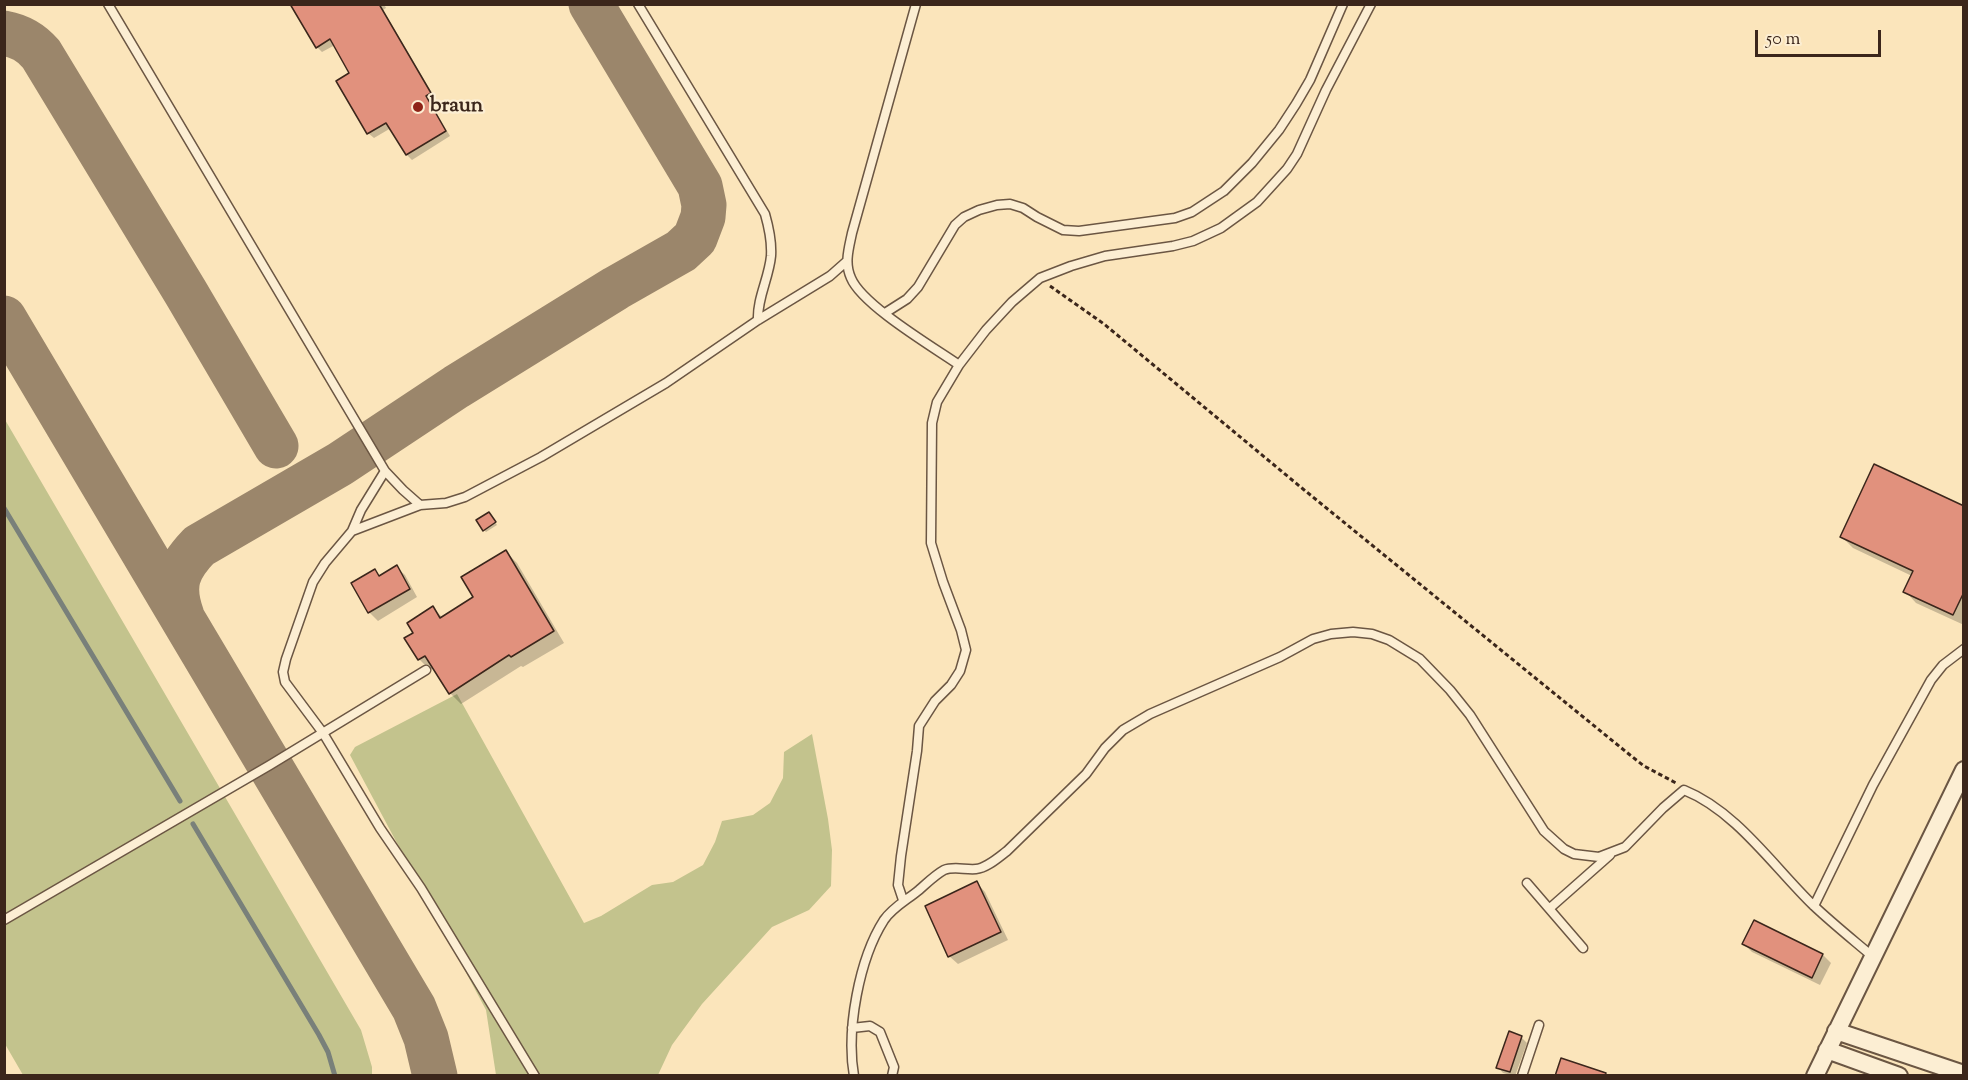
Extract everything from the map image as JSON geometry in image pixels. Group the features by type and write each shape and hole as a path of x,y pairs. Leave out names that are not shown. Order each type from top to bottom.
{"street":[{"path":"1815,1076 1964,770"},
{"path":"1836,1030 1964,1074"},
{"path":"1827,1050 1899,1076"}],"lane":[{"path":"108,4 385,471 420,505"},
{"path":"638,4 765,214 770,231 771,257 758,310 759,320"},
{"path":"916,4 846,261 851,278 866,299 959,365"},
{"path":"885,313 907,299 918,287 955,225 964,217 979,210 1010,204 1023,208 1064,230 1079,231 1175,218 1207,204 1224,191 1252,163 1279,130 1310,80 1343,4"},
{"path":"903,900 898,885 919,726 935,701 951,685 960,671 966,650 931,543 932,423 938,402 959,365 986,330 1005,309 1040,279 1071,266 1105,256 1193,241 1221,228 1257,202 1287,169 1297,154 1326,90 1371,4"},
{"path":"352,531 420,505 446,503 465,497 542,457 666,383 759,320 830,276 846,261"},
{"path":"385,471 361,510 352,531 325,563 313,582 286,659 285,682 323,733 380,828 421,888 535,1076"},
{"path":"854,1076 852,1028 863,969 885,919 903,900 946,869 978,869 994,861 1086,774 1105,748 1123,730 1150,714 1280,657 1313,639 1331,634 1353,632 1372,634 1389,640 1420,659 1432,670 1470,715 1544,831 1564,849 1574,854 1599,857 1613,853 1624,847 1684,790 1698,795 1724,812 1814,906 1872,956"},
{"path":"1814,906 1873,785 1931,680 1943,665 1964,649"},
{"path":"4,920 426,670"},
{"path":"1550,908 1613,853"},
{"path":"1527,883 1583,948"},
{"path":"1522,1076 1539,1025"},
{"path":"852,1028 870,1026 880,1032 894,1067 892,1076"}],"path":[{"path":"1040,279 1104,324 1630,756 1684,790"}],"green space":[{"path":"4,418 361,1030 372,1067 372,1075 23,1075 5,1044"},
{"path":"457,694 584,923 601,916 652,885 673,882 703,865 715,842 722,821 753,815 770,803 783,778 784,752 812,734 832,850 831,886 809,910 772,927 702,1004 672,1045 658,1075 496,1075 486,1010 350,755 355,747"}],"building":[{"path":"290,4 379,4 431,93 426,96 446,131 406,155 386,123 367,134 336,81 349,73 330,39 316,48"},
{"path":"1874,464 1964,506 1964,592 1953,615 1903,592 1913,571 1840,537"},
{"path":"489,512 496,522 483,531 476,520"},
{"path":"506,550 554,631 511,657 509,655 449,694 425,656 418,660 404,638 413,633 407,623 433,606 440,618 473,597 461,577"},
{"path":"397,565 410,589 368,613 351,583 375,569 379,576"},
{"path":"977,881 1001,932 948,957 925,906"},
{"path":"1754,920 1823,954 1812,978 1742,944"},
{"path":"1509,1031 1522,1036 1510,1072 1496,1068"},
{"path":"1561,1058 1606,1073 1605,1076 1555,1076"}],"waterway":[{"path":"4,508 180,801"},
{"path":"193,824 319,1035 328,1052 335,1076"}],"taxiway":[{"path":"182,616 177,595 178,578 186,562 199,546 340,464 456,387 616,288 681,251 695,238 703,217 704,205 700,186 591,4"},
{"path":"4,33 25,40 41,54 276,446"},
{"path":"4,318 414,1008 426,1038 435,1076"}],"place":[{"name":"braun","path":"418,107"}]}
